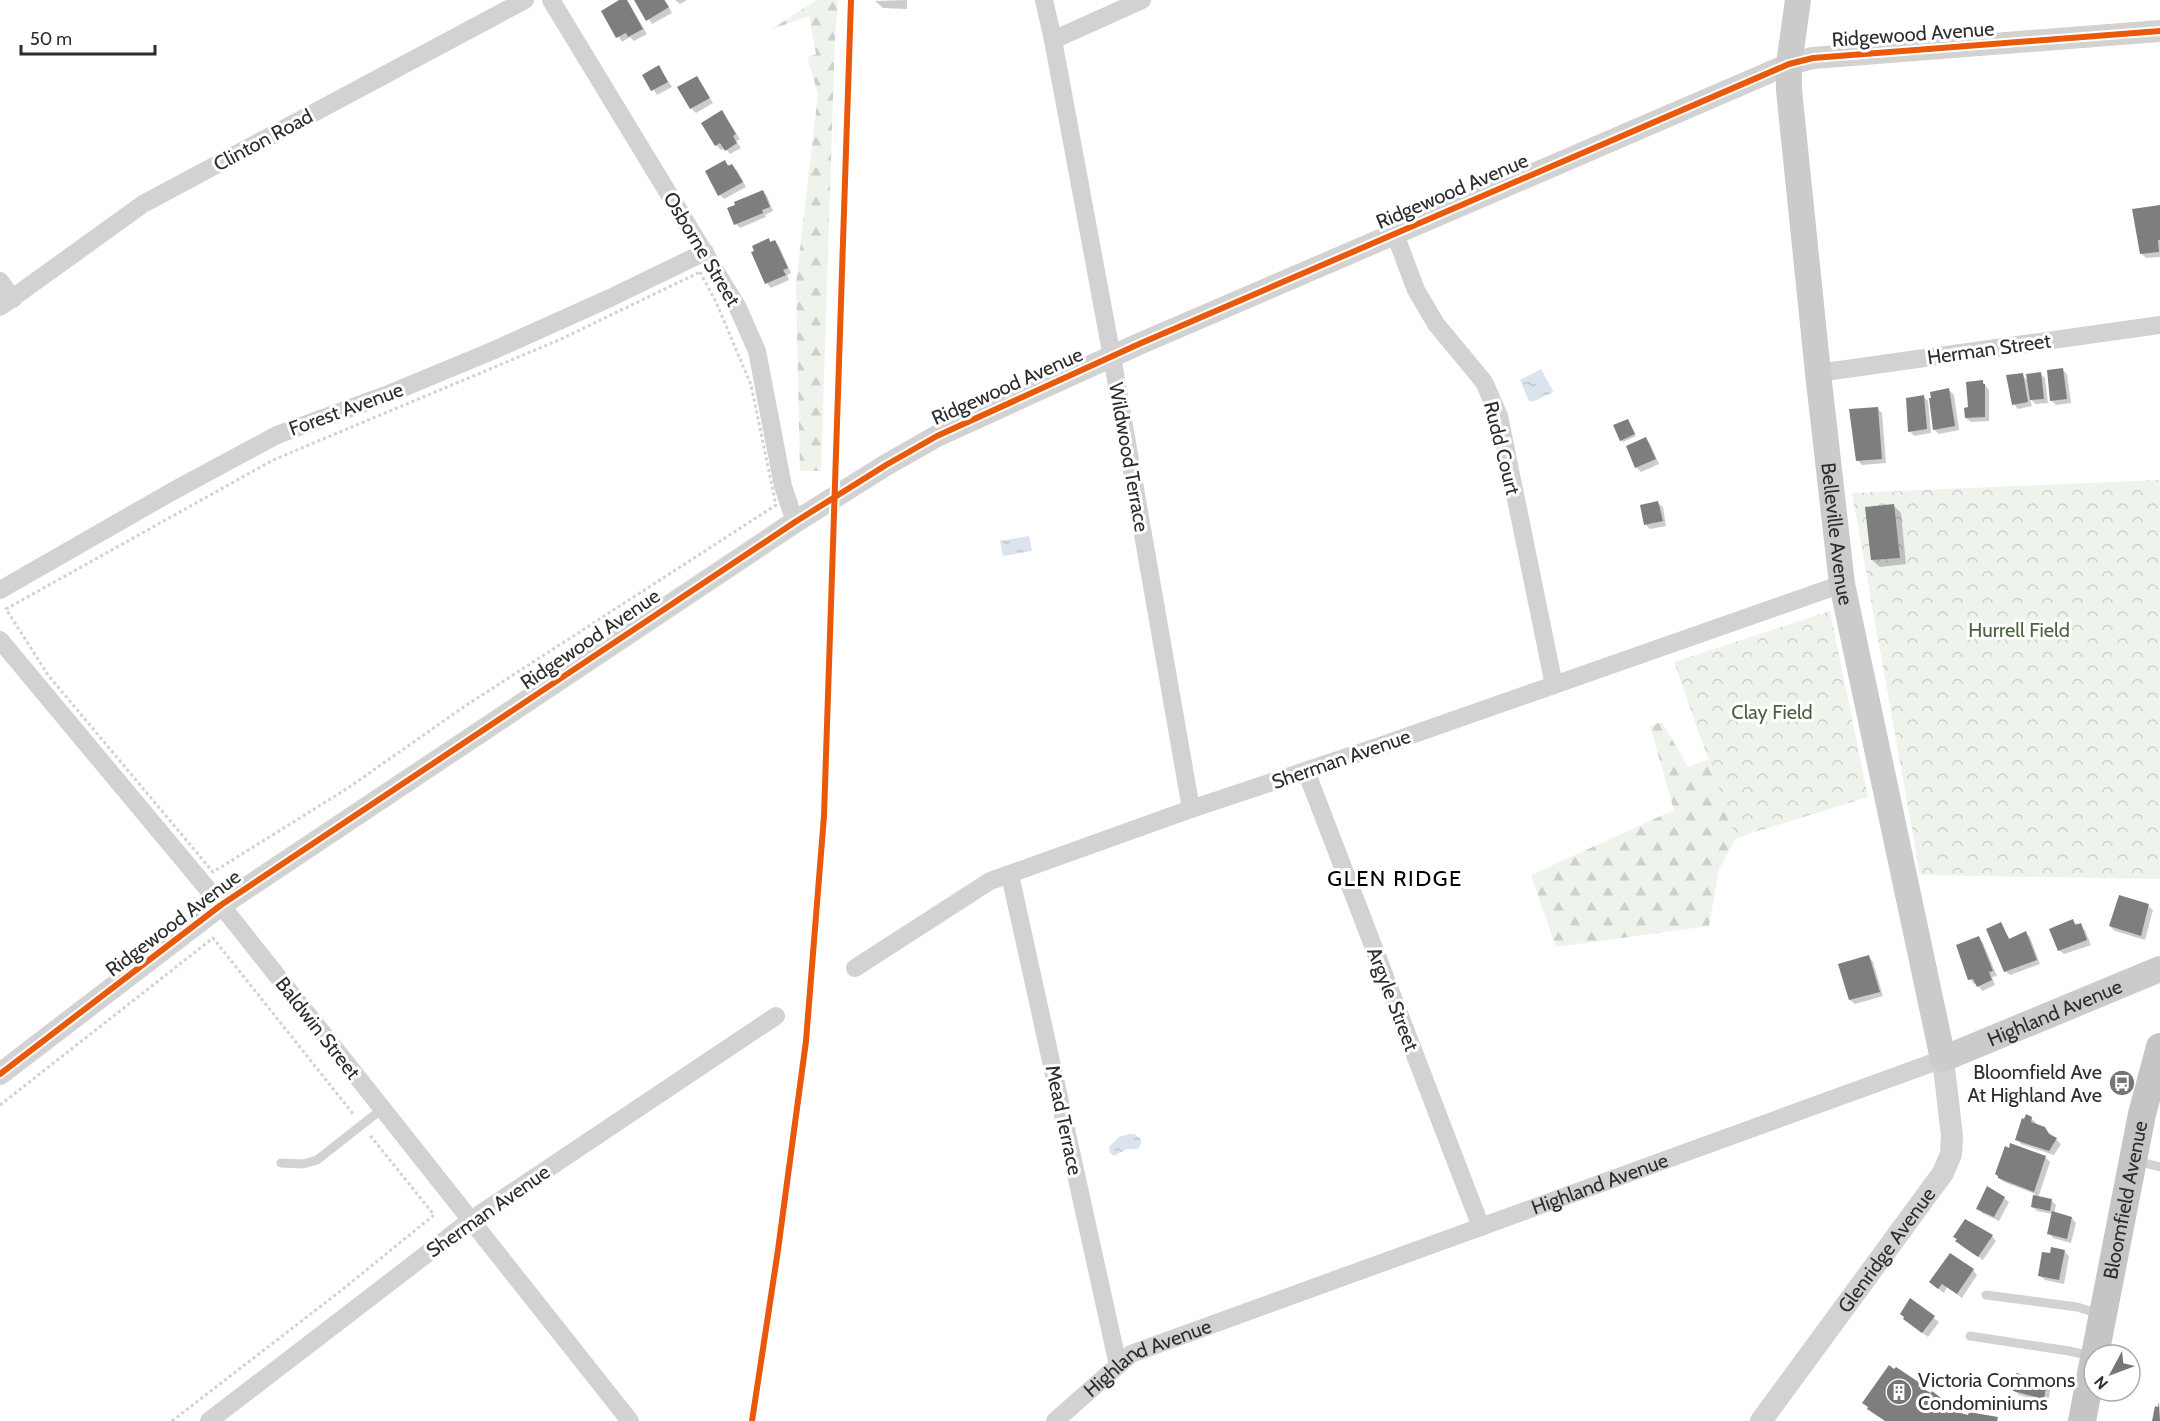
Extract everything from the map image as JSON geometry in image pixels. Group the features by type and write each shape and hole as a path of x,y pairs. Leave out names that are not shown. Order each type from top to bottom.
{"main road":[{"name":"Belleville Avenue","path":"1798,0 1789,64 1789,90 1842,584 1943,1059"},
{"name":"Highland Avenue","path":"1943,1059 2160,969"},
{"name":"Bloomfield Avenue","path":"2097,1343 2147,1164 2147,1094 2160,1047"},
{"name":"Bloomfield Avenue","path":"2082,1421 2085,1403"}],"street":[{"name":"Clinton Road","path":"6,303 143,204 525,0"},
{"name":"Osborne Street","path":"551,0 738,308 756,351 783,486 802,518"},
{"name":"Wildwood Terrace","path":"1044,0 1112,357 1191,809"},
{"path":"1053,40 1142,0"},
{"name":"Ridgewood Avenue","path":"0,1074 221,905 802,518 885,465 937,436 1112,357 1789,64 1812,58 2160,31"},
{"name":"Rudd Court","path":"1395,234 1416,290 1436,324 1484,382 1498,416 1554,685"},
{"name":"Forest Avenue","path":"0,590 172,491 277,435 386,395 492,351 705,252"},
{"path":"0,281 6,303"},
{"name":"Herman Street","path":"1818,373 2160,325"},
{"name":"Sherman Avenue","path":"855,968 990,881 1191,809 1842,584"},
{"name":"Baldwin Street","path":"0,640 221,905 630,1421"},
{"name":"Argyle Street","path":"1306,771 1481,1227"},
{"name":"Mead Terrace","path":"1010,874 1118,1365"},
{"name":"Sherman Avenue","path":"209,1421 471,1220 776,1016"},
{"name":"Highland Avenue","path":"1055,1421 1131,1354 1943,1059"},
{"name":"Glenridge Avenue","path":"1761,1421 1943,1173 1951,1154 1952,1136 1943,1059"}],"lane":[{"path":"281,1163 303,1164 317,1160 382,1109"},
{"path":"1986,1295 2077,1307 2103,1315"},
{"path":"1971,1336 2082,1354"}],"path":[{"path":"700,272 716,302 751,385 776,505 475,699 348,788 213,872 48,675 6,609 273,460 559,340 700,272"},
{"path":"0,1106 213,938 434,1215 343,1289 172,1421"}],"green space":[{"path":"817,0 838,0 821,471 800,471 796,284 818,94 807,57 816,54 809,16 770,30"},
{"name":"Hurrell Field","path":"2160,480 2160,879 1920,875 1852,493"},
{"name":"Clay Field","path":"1830,611 1868,797 1736,838 1674,662"},
{"path":"1662,722 1688,767 1708,759 1736,838 1719,869 1709,926 1556,947 1531,875 1674,810 1650,726"}],"water":[{"path":"1541,369 1553,391 1532,402 1529,401 1520,380"},
{"path":"1029,536 1032,551 1003,556 1000,541"},
{"path":"1129,1134 1140,1138 1141,1144 1138,1149 1127,1149 1114,1156 1110,1153 1109,1147 1119,1137"}],"building":[{"path":"619,0 627,0 643,29 628,37 626,33 616,38 601,11"},
{"path":"634,0 664,0 669,7 646,21"},
{"path":"659,65 668,82 651,91 642,75"},
{"path":"697,76 710,98 690,109 677,87"},
{"path":"722,110 736,134 733,136 737,143 725,151 720,143 715,146 701,123"},
{"path":"725,160 728,166 732,164 743,182 718,196 705,171"},
{"path":"763,190 770,207 762,210 763,213 734,225 727,208 735,205 734,202"},
{"path":"2160,205 2159,252 2140,254 2132,209"},
{"path":"769,238 770,242 775,240 788,268 783,270 786,275 765,284 751,252 754,251 752,246"},
{"path":"2063,368 2067,399 2050,401 2047,370"},
{"path":"2041,372 2044,399 2030,400 2026,374"},
{"path":"2023,373 2028,402 2012,405 2006,375"},
{"path":"1983,380 1985,417 1965,418 1964,408 1968,407 1966,382"},
{"path":"1949,388 1955,426 1933,430 1930,392"},
{"path":"1924,395 1927,429 1908,432 1906,398"},
{"path":"1878,407 1882,459 1856,461 1849,409"},
{"path":"1628,419 1635,434 1620,441 1613,425"},
{"path":"1646,437 1656,459 1635,468 1626,446"},
{"path":"1658,501 1663,521 1644,525 1640,505"},
{"path":"1894,504 1900,558 1871,560 1865,507"},
{"path":"2119,895 2149,904 2141,936 2109,926"},
{"path":"2073,919 2075,925 2081,923 2087,940 2058,951 2049,929"},
{"path":"2001,922 2009,939 2026,931 2037,960 2004,972 1986,929"},
{"path":"1979,936 1993,971 1989,972 1992,980 1977,987 1973,979 1968,980 1956,945"},
{"path":"1869,955 1880,992 1849,1000 1838,964"},
{"path":"2026,1114 2032,1117 2031,1122 2045,1127 2049,1134 2057,1138 2049,1151 2015,1140 2022,1118 2024,1119"},
{"path":"2010,1143 2046,1156 2034,1192 1998,1178 1995,1174 2005,1146 2009,1148"},
{"path":"1987,1186 2005,1197 1994,1217 1976,1209"},
{"path":"2033,1195 2052,1199 2050,1211 2031,1207"},
{"path":"2052,1211 2072,1217 2067,1239 2047,1234"},
{"path":"1965,1219 1993,1235 1978,1257 1955,1241 1957,1239 1953,1237"},
{"path":"2051,1247 2065,1250 2059,1280 2038,1276 2042,1252 2050,1253"},
{"path":"1950,1253 1974,1269 1957,1294 1942,1284 1938,1289 1929,1282"},
{"path":"1910,1298 1935,1316 1922,1333 1903,1319 1904,1317 1900,1314"},
{"name":"Victoria Commons Condominiums","path":"1889,1365 1920,1383 1918,1386 1931,1393 1932,1391 1961,1413 1968,1415 1969,1412 1998,1417 1997,1421 1885,1421 1862,1403"},
{"path":"2016,1373 2047,1380 2044,1399 2013,1391"},
{"path":"2159,1402 2160,1421 2152,1421 2155,1406 2158,1407"}],"cycle path":[{"path":"752,1421 806,1041 824,816 851,0"},
{"path":"0,1074 221,905 795,522 937,436 1139,344 1789,64 1813,58 2160,31"}],"place":[{"name":"Bloomfield Ave At Highland Ave","path":"2122,1083"},
{"name":"Victoria Commons Condominiums","path":"1899,1392"}],"district":[{"name":"GLEN RIDGE","path":"1395,878"}]}
